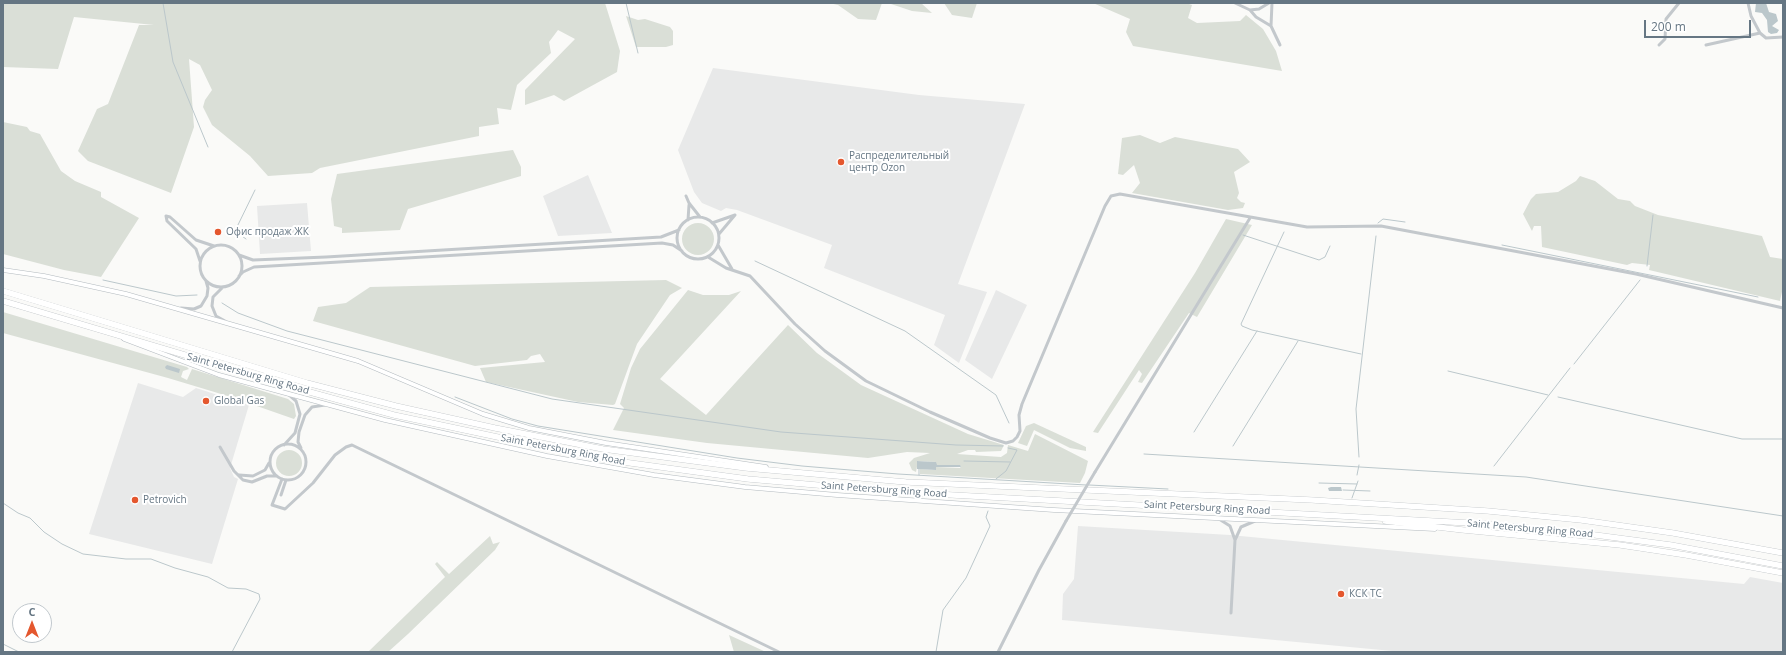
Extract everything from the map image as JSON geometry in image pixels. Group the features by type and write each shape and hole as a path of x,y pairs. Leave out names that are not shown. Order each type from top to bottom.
{"highway":[{"name":"Saint Petersburg Ring Road","path":"3,291 307,383 449,418 603,449 746,468 906,482 1312,500 1488,511 1581,520 1665,532 1783,553"},
{"name":"Saint Petersburg Ring Road","path":"3,301 298,389 394,415 601,459 748,479 897,492 1488,524 1588,534 1672,545 1783,566"},
{"path":"1365,517 1396,523 1620,546 1686,555 1783,573"}],"street":[{"path":"1235,3 1250,10 1256,17 1271,26"},
{"path":"1250,10 1259,9 1271,3 1271,26 1280,45"},
{"path":"1659,45 1664,40 1666,19 1679,3"},
{"path":"1748,3 1751,16 1760,33 1766,38 1783,36"},
{"path":"1706,45 1760,33"},
{"path":"708,257 750,276 794,324 824,351 866,381 930,412 990,438 1006,443 1013,441 1020,431 1019,415 1022,404 1105,206 1111,196 1120,194 1307,227 1381,226 1636,274 1783,308"},
{"path":"686,196 689,203 700,217 712,223 719,234"},
{"path":"688,220 689,203"},
{"path":"170,307 189,310 202,306 207,296 208,288 201,270 196,249 167,221 166,216 170,217 196,240 214,246 225,245 231,247 239,256 242,269 239,276"},
{"path":"232,325 216,316 212,306 213,297 223,286 235,281 243,272 254,267 667,243 691,258 702,259 712,254 718,245 719,234 735,216 712,223"},
{"path":"239,256 253,260 326,257 661,237 679,230 688,220 700,217"},
{"path":"998,652 1039,570 1095,472 1250,218"},
{"path":"679,230 678,241 682,251"},
{"path":"718,245 732,269"},
{"path":"200,265 204,254 214,246"},
{"path":"3,270 44,276 126,294 358,362 483,414 522,427 606,443 800,473"},
{"path":"206,280 211,284 223,286"},
{"path":"89,327 219,375 326,405 464,438 600,467 745,487 1054,510 1463,530"},
{"path":"239,475 249,477 264,470 274,451 284,445 293,436 300,414 296,401 286,394"},
{"path":"220,447 239,475 247,482 267,476 276,476 284,480 295,479 305,468 306,459 298,442 299,432 305,415 312,407 326,405"},
{"path":"284,445 290,444 301,450"},
{"path":"284,480 272,505 285,509 313,483 335,455 346,446 352,445 779,652"},
{"path":"270,461 271,468 276,476"},
{"path":"281,495 284,480"},
{"path":"1211,517 1230,526 1235,540 1232,613"},
{"path":"1235,540 1241,527 1247,523 1261,520"}],"shaded area":[{"path":"3,3 605,3 620,51 617,72 564,101 554,95 525,105 525,90 575,39 558,30 549,42 551,53 517,85 511,110 497,108 499,124 479,127 479,136 320,168 312,173 268,176 250,156 212,125 203,107 205,100 212,90 200,65 189,59 194,127 171,193 88,161 78,151 97,109 108,104 139,25 154,25 74,17 58,69 3,67"},
{"path":"829,3 882,3 876,20 858,19 838,5"},
{"path":"888,3 921,3 932,13 912,11"},
{"path":"944,3 977,3 972,18 952,15"},
{"path":"1093,3 1186,3 1192,5 1188,18 1197,23 1240,21 1246,15 1263,29 1276,51 1282,71 1133,46 1126,32 1130,19"},
{"path":"1756,3 1766,3 1769,12 1776,14 1778,21 1772,26 1779,30 1777,33 1771,34 1768,32 1767,20 1762,13 1755,12"},
{"path":"626,16 638,20 645,19 670,27 673,31 673,45 666,47 636,47"},
{"path":"713,68 919,95 1025,104 958,284 987,292 959,363 934,345 945,315 824,268 832,245 737,210 726,208 721,211 702,203 694,192 678,150"},
{"path":"3,122 27,127 30,131 40,134 61,171 75,181 101,192 101,197 139,218 101,277 64,270 3,254"},
{"path":"1140,135 1160,143 1175,137 1238,149 1250,162 1234,172 1239,193 1237,198 1241,202 1245,203 1243,208 1228,210 1132,193 1140,183 1134,165 1123,175 1118,174 1122,138"},
{"path":"513,150 521,167 521,176 408,209 400,230 342,233 342,228 334,226 331,199 337,174"},
{"path":"588,175 612,233 558,236 543,196"},
{"path":"1580,176 1595,181 1618,199 1630,201 1635,206 1658,215 1762,236 1770,257 1783,259 1783,287 1780,301 1649,270 1650,265 1632,263 1627,265 1542,247 1541,226 1534,226 1532,231 1523,214 1531,199 1536,194 1558,192 1576,181"},
{"path":"307,203 311,251 260,254 257,206"},
{"path":"1226,219 1252,225 1197,317 1189,313 1142,383 1138,382 1142,374 1139,370 1098,433 1093,432 1195,273"},
{"path":"695,223 701,223 711,230 714,239 713,245 707,252 701,255 695,255 685,248 682,242 682,236 689,226"},
{"path":"666,280 682,288 670,295 637,344 615,404 613,405 578,402 486,382 480,368 545,362 540,354 531,356 527,360 475,366 313,321 318,307 346,303 370,287"},
{"path":"688,290 703,295 729,295 741,291 660,379 706,415 788,325 817,353 861,385 968,434 1004,445 1001,451 976,452 975,450 968,450 957,454 1001,457 1007,453 1008,445 1028,451 1035,434 1088,461 1085,473 1080,483 920,474 920,469 936,470 936,467 960,468 961,466 936,465 936,462 918,461 916,472 912,470 909,463 914,458 930,453 907,452 868,458 707,443 613,430 624,408 620,404 631,368 640,349"},
{"path":"996,290 1027,305 992,379 965,360"},
{"path":"3,312 187,367 189,369 183,371 181,377 187,380 192,369 288,399 294,404 296,416 294,419 231,397 168,378 3,333"},
{"path":"167,365 180,369 179,373 166,369 165,367"},
{"path":"138,383 183,397 196,388 249,405 230,468 234,477 238,479 212,564 89,534"},
{"path":"1034,423 1086,447 1086,451 1070,448 1034,430 1027,446 1018,443 1026,426"},
{"path":"289,450 298,454 302,463 298,472 289,476 280,472 276,463 280,454"},
{"path":"917,461 936,462 937,465 960,465 961,467 936,467 936,470 917,469"},
{"path":"1341,487 1342,491 1329,491 1328,488"},
{"path":"1078,526 1230,535 1744,584 1750,577 1783,583 1783,652 1403,652 1062,620 1063,594 1074,579"},
{"path":"490,536 493,544 500,542 495,550 408,634 388,652 368,652 445,577 435,564 437,562 449,574"},
{"path":"729,635 766,652 734,652"}],"waterway":[{"path":"163,3 173,62 208,147"},
{"path":"626,3 638,53"},
{"path":"246,239 235,231 255,190"},
{"path":"1647,266 1653,215"},
{"path":"1378,223 1383,219 1405,222"},
{"path":"1284,232 1241,324 1242,326 1252,330 1361,354"},
{"path":"1243,235 1319,260 1325,257 1330,246"},
{"path":"1359,457 1356,409 1376,236"},
{"path":"1502,245 1758,297"},
{"path":"755,261 905,331 996,395 1009,423"},
{"path":"103,280 176,296 197,295"},
{"path":"1574,364 1640,280"},
{"path":"222,303 238,313 287,331 552,399 781,432 956,445 1003,446"},
{"path":"1194,432 1257,331"},
{"path":"1233,446 1298,341"},
{"path":"1494,466 1570,368"},
{"path":"1448,371 1548,395"},
{"path":"455,397 512,419 538,426 737,458 802,466 898,474 1086,485"},
{"path":"1558,397 1742,439 1783,439"},
{"path":"996,479 1006,471 1017,450 1008,448"},
{"path":"1144,454 1526,477 1783,516"},
{"path":"964,461 1010,462"},
{"path":"1357,475 1359,465"},
{"path":"919,469 919,475"},
{"path":"1352,498 1358,481"},
{"path":"1319,483 1357,484"},
{"path":"1089,485 1168,489"},
{"path":"1343,490 1370,491"},
{"path":"3,503 18,513 30,518 44,532 62,544 83,554 126,559 151,559 175,568 208,577 228,588 246,589 259,594 260,599 232,652"},
{"path":"936,652 943,610 966,578 990,526 986,517 988,511"},
{"path":"3,644 19,652"}],"place":[{"name":"Распределительный центр Ozon","path":"841,162"},
{"name":"Офис продаж ЖК","path":"218,232"},
{"name":"Global Gas","path":"206,401"},
{"name":"Petrovich","path":"135,500"},
{"name":"КСК ТС","path":"1341,594"}]}
